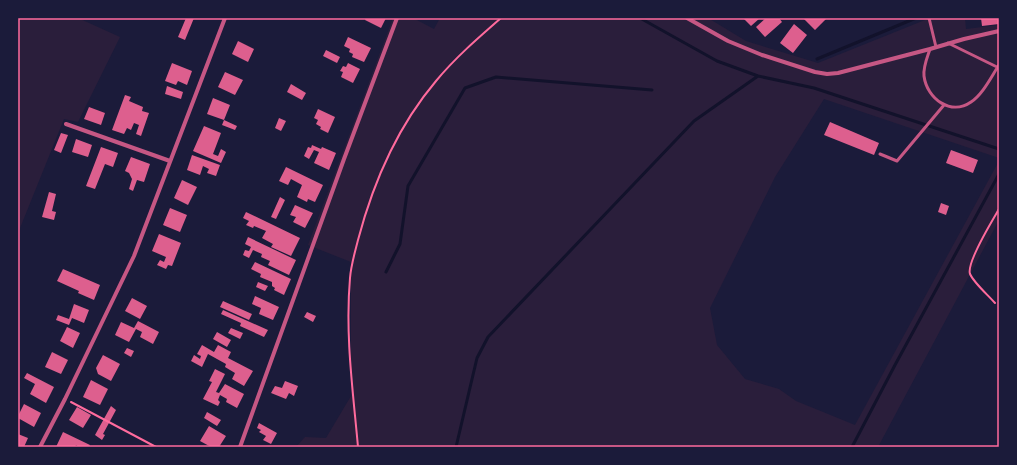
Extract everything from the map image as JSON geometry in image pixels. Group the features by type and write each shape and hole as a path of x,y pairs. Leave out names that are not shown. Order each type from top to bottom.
{"street":[{"path":"40,447 65,399 134,256 225,18"},
{"path":"240,447 344,159 397,18"},
{"path":"687,18 728,41 762,55 815,72 827,74 838,73 999,31"},
{"path":"66,124 170,161"}],"lane":[{"path":"929,19 936,47"},
{"path":"930,49 925,67 925,81 932,95 944,105 958,107 965,106 978,96 998,66 948,44"},
{"path":"880,154 896,161 944,105"}],"path":[{"path":"358,447 348,330 350,277 361,227 373,189 401,130 431,87 472,43 501,18"},
{"path":"995,303 972,279 969,273 972,260 999,209"},
{"path":"65,399 156,447"}],"shaded area":[{"path":"18,18 78,18 120,37 78,122 64,119 18,233"},
{"path":"393,18 413,18 434,29 440,18 708,18 746,41 818,63 930,18 965,18 966,29 999,25 999,158 824,99 775,177 710,308 717,345 745,379 779,389 796,401 855,425 999,161 999,220 878,447 296,447 305,437 326,438 351,396 351,262 308,245"}],"building":[{"path":"186,18 194,18 185,40 178,37"},
{"path":"366,18 386,18 381,28 365,20"},
{"path":"743,18 760,18 751,26"},
{"path":"766,18 779,18 782,22 765,37 756,27"},
{"path":"803,18 827,18 815,30"},
{"path":"981,18 998,18 999,24 982,26"},
{"path":"794,24 807,35 793,53 780,43"},
{"path":"348,37 371,48 364,62 352,57 353,54 349,52 350,49 344,46"},
{"path":"238,41 254,49 248,62 232,54"},
{"path":"326,50 340,57 337,63 323,56"},
{"path":"172,63 192,71 187,85 178,81 176,85 165,81"},
{"path":"348,63 360,69 353,83 341,77 343,72 340,71 343,66 346,67"},
{"path":"225,72 243,80 235,95 218,87"},
{"path":"291,84 306,93 302,100 287,92"},
{"path":"167,86 183,92 181,99 165,94"},
{"path":"125,95 131,97 129,101 143,107 142,111 149,113 141,136 136,134 139,125 134,123 131,130 127,128 124,134 112,130"},
{"path":"213,98 230,105 224,120 207,114"},
{"path":"89,107 105,113 101,125 84,119"},
{"path":"318,109 335,117 328,133 320,129 321,127 316,124 318,120 314,118"},
{"path":"279,118 286,121 281,131 275,128"},
{"path":"224,120 237,126 235,130 222,125"},
{"path":"830,122 879,143 874,155 824,135"},
{"path":"204,126 221,133 213,154 218,156 221,149 226,152 221,163 193,151"},
{"path":"61,133 68,135 61,153 54,150"},
{"path":"76,139 92,145 88,157 72,152"},
{"path":"312,145 321,149 322,147 336,153 329,170 314,163 319,152 314,150 309,159 304,156 308,147 311,148"},
{"path":"101,147 118,153 113,167 105,164 95,189 86,186"},
{"path":"951,150 978,160 973,173 946,163"},
{"path":"192,155 220,165 216,176 207,173 209,169 203,166 200,175 187,170"},
{"path":"131,157 150,164 144,182 137,180 133,191 129,189 132,179 129,173 125,171"},
{"path":"286,167 323,185 315,202 308,199 307,202 297,197 302,185 291,179 288,185 279,181"},
{"path":"182,180 197,187 188,205 174,198"},
{"path":"49,192 56,194 52,211 56,212 54,220 42,217"},
{"path":"280,197 285,200 276,219 271,217"},
{"path":"941,203 949,206 946,215 938,212"},
{"path":"295,205 313,213 305,228 293,222 296,217 290,215"},
{"path":"170,208 187,215 180,232 163,225"},
{"path":"246,212 300,238 291,256 271,247 273,244 262,238 266,231 254,226 253,228 246,225 249,221 243,218"},
{"path":"159,234 181,243 172,266 168,265 166,269 157,265 160,260 164,262 166,257 152,251"},
{"path":"248,237 296,260 289,275 268,265 270,261 261,257 262,254 253,250 249,258 243,255 245,250 249,251 251,247 245,244"},
{"path":"255,262 291,279 284,295 274,290 275,288 272,286 272,282 260,277 261,274 251,269"},
{"path":"63,269 100,285 94,300 57,281"},
{"path":"258,282 268,286 265,291 256,287"},
{"path":"255,296 279,307 273,320 259,314 261,308 252,304"},
{"path":"132,298 147,306 140,319 125,311"},
{"path":"223,301 252,314 249,320 220,307"},
{"path":"74,304 89,310 84,323 72,318 69,325 56,320 58,315 69,319"},
{"path":"223,310 268,330 264,337 240,326 241,323 221,314"},
{"path":"307,312 316,316 313,322 304,317"},
{"path":"138,321 159,332 153,344 140,337 142,332 136,329 129,342 115,335 121,322 134,328"},
{"path":"67,327 80,333 73,348 60,341"},
{"path":"231,328 243,333 240,339 228,333"},
{"path":"217,332 231,340 227,347 213,339"},
{"path":"202,345 214,352 218,345 231,352 228,358 253,371 244,386 232,379 235,373 225,367 226,364 208,354 202,367 191,361 194,355 200,359 201,356 197,354"},
{"path":"127,348 134,351 131,357 124,353"},
{"path":"52,352 68,360 61,374 45,367"},
{"path":"103,355 120,364 111,381 98,374 96,368"},
{"path":"215,369 225,374 216,392 219,393 225,384 244,394 237,408 226,402 227,399 220,395 218,400 220,402 218,406 203,399 212,382 209,381"},
{"path":"27,373 54,387 46,403 30,394 35,384 24,378"},
{"path":"91,380 108,389 100,405 83,397"},
{"path":"285,381 298,386 294,396 289,393 286,399 271,393 275,386 282,388"},
{"path":"24,404 41,413 34,427 18,418"},
{"path":"111,406 116,410 103,434 105,435 102,440 95,435"},
{"path":"77,407 91,415 83,428 69,420"},
{"path":"207,412 221,420 217,426 204,418"},
{"path":"259,423 277,433 271,444 263,440 266,436 259,432 261,430 257,428"},
{"path":"209,426 226,436 219,447 211,447 200,441"},
{"path":"63,432 90,445 89,447 79,447 76,445 75,447 56,447"},
{"path":"18,434 28,438 24,447 18,447"}],"waterway":[{"path":"640,18 717,61 758,76 814,88 999,149"},
{"path":"817,59 916,18"},
{"path":"456,447 477,358 488,337 694,121 758,76"},
{"path":"386,272 400,244 408,186 465,88 496,77 652,90"},
{"path":"852,447 999,174"}]}
